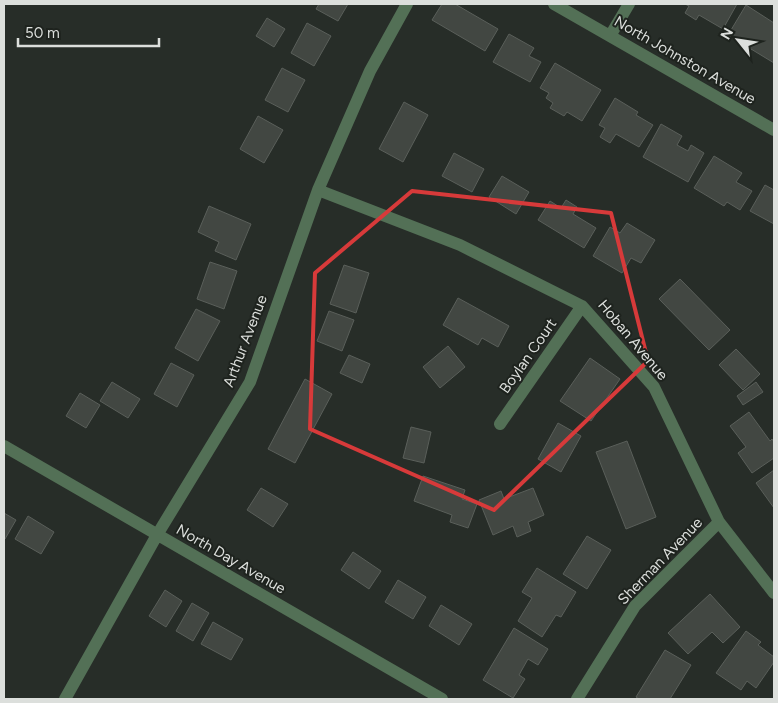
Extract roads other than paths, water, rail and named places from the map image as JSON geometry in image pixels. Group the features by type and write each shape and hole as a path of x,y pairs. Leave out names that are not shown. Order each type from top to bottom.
{"street":[{"name":"Arthur Avenue","path":"65,699 157,536 250,382 318,190 370,72 408,4"},
{"name":"North Johnston Avenue","path":"554,4 774,130"},
{"path":"610,36 629,4"},
{"name":"Hoban Avenue","path":"318,190 460,245 582,306 654,386 719,522 774,593"},
{"name":"Boylan Court","path":"500,424 582,306"},
{"name":"North Day Avenue","path":"4,446 442,699"},
{"name":"Sherman Avenue","path":"577,699 635,606 719,522"}]}
